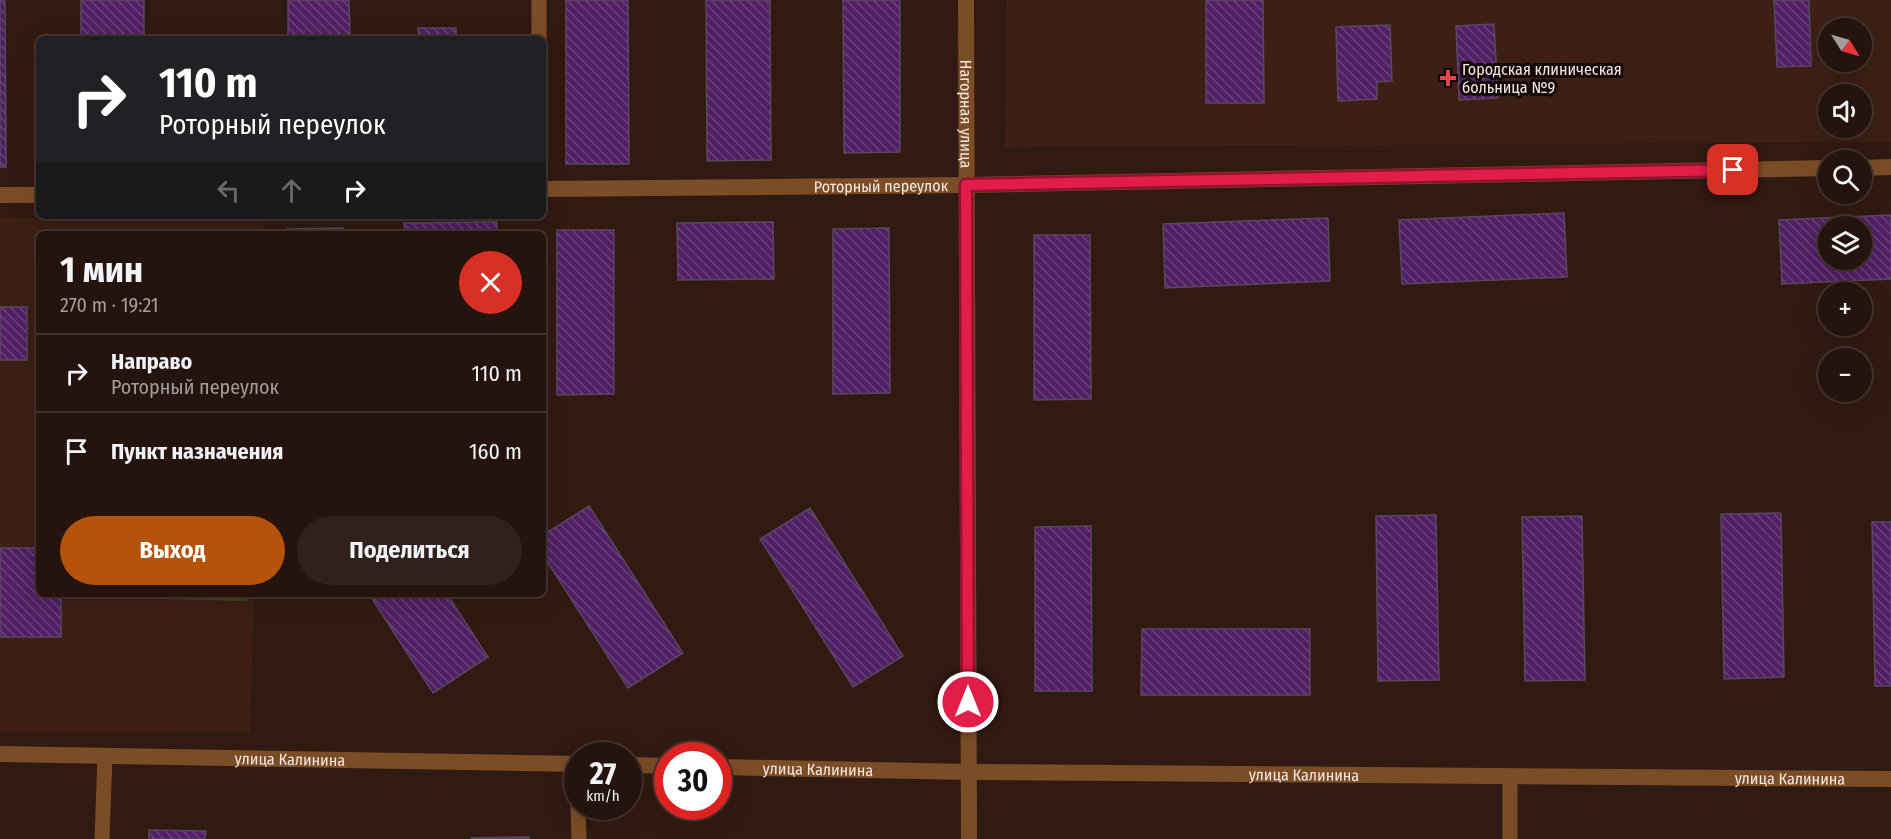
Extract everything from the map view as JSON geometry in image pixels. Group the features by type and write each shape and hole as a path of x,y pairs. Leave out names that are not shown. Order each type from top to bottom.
{"street":[{"name":"Нагорная улица","path":"966,0 969,839"},
{"path":"1872,168 1891,167"},
{"name":"Роторный переулок","path":"546,189 966,185 1818,168"},
{"path":"0,195 36,195"},
{"name":"улица Калинина","path":"0,754 564,764"},
{"name":"улица Калинина","path":"732,767 969,772 1891,779"}],"lane":[{"path":"539,0 539,36"},
{"path":"102,839 105,756"},
{"path":"1510,776 1510,839"},
{"path":"578,820 579,839"}],"shaded area":[{"name":"Городская клиническая больница №9","path":"1007,0 1891,0 1891,142 1005,147"},
{"path":"0,218 263,219 263,231 36,231 36,597 254,597 250,733 0,732"}],"green space":[{"path":"247,597 247,601 121,598"}],"building":[{"path":"0,0 5,0 6,167 0,167"},
{"path":"81,0 144,0 144,36 81,36"},
{"path":"288,0 349,0 350,36 288,36"},
{"path":"566,0 628,0 629,164 566,164"},
{"path":"706,0 770,0 771,160 707,161"},
{"path":"843,0 900,0 900,152 844,153"},
{"path":"1206,0 1263,0 1264,103 1206,103"},
{"path":"1774,0 1809,0 1811,66 1777,67"},
{"path":"1494,24 1498,98 1459,100 1456,26"},
{"path":"1390,25 1392,81 1377,82 1377,99 1338,101 1336,27"},
{"path":"418,28 456,28 456,36 419,36"},
{"path":"1564,213 1567,277 1402,284 1399,220"},
{"path":"1891,215 1891,279 1782,284 1779,220 1818,218 1818,270 1872,270 1872,216 1869,216"},
{"path":"1328,218 1330,281 1165,288 1163,224"},
{"path":"497,222 497,231 405,231 404,223"},
{"path":"773,222 774,279 678,280 677,223"},
{"path":"343,228 343,231 286,231 286,229"},
{"path":"889,228 890,393 833,394 833,229"},
{"path":"557,230 614,230 614,394 557,395"},
{"path":"1034,235 1090,235 1091,399 1034,400"},
{"path":"0,307 27,307 27,360 0,360"},
{"path":"589,506 683,653 628,688 546,560 546,533"},
{"path":"810,508 903,656 853,687 760,539"},
{"path":"1781,513 1784,677 1724,679 1721,514"},
{"path":"1436,515 1439,680 1378,681 1376,516"},
{"path":"1582,516 1585,680 1525,681 1522,517"},
{"path":"1872,522 1891,522 1891,686 1875,686"},
{"path":"1091,526 1092,691 1035,691 1035,527"},
{"path":"0,548 36,548 36,597 61,597 61,637 0,637"},
{"path":"371,597 449,597 488,657 433,693"},
{"path":"1142,629 1310,629 1310,695 1141,695"},
{"path":"149,830 206,831 205,839 149,839"},
{"path":"529,837 529,839 471,839 471,838"}],"place":[{"name":"Городская клиническая больница №9","path":"1448,78"}],"route":[{"path":"968,702 966,185 1733,170"}]}
